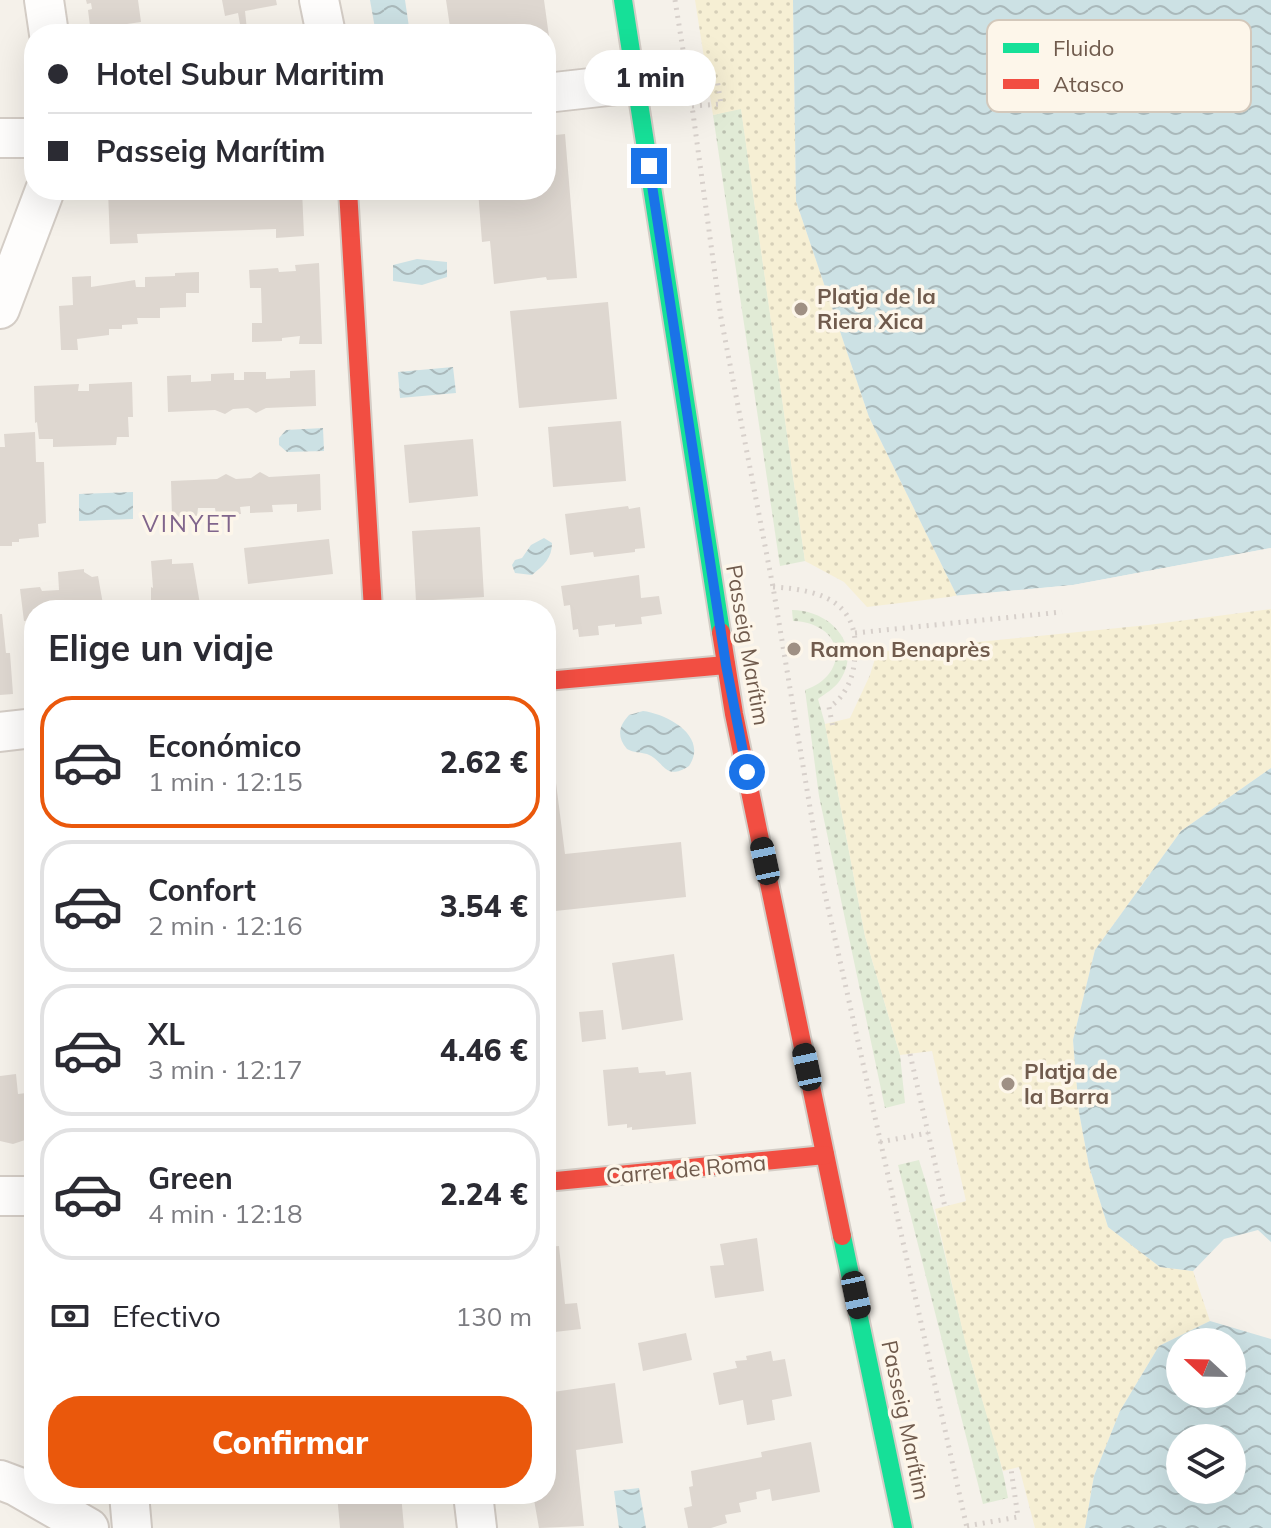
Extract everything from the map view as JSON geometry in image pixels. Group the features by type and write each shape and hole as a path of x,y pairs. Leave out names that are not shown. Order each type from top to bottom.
{"street":[{"path":"44,0 48,24"},
{"path":"319,0 324,24"},
{"name":"Passeig Marítim","path":"623,0 726,665 903,1528"},
{"path":"556,92 635,83"},
{"path":"0,138 24,138"},
{"path":"0,309 41,200"},
{"path":"349,200 372,600"},
{"path":"556,680 726,665"},
{"path":"0,732 24,729"},
{"name":"Carrer de Roma","path":"556,1181 825,1155"},
{"path":"0,1196 24,1196"},
{"path":"0,1480 24,1491"},
{"path":"47,1504 89,1528"},
{"path":"130,1504 132,1528"},
{"path":"474,1504 477,1528"}],"path":[{"path":"675,0 721,318 773,587 823,885 967,1527 1018,1517 1011,1469"},
{"path":"692,106 721,104 717,79"},
{"path":"773,587 800,589 833,601 852,621 857,644 853,672 839,701 829,707 833,728"},
{"path":"855,633 1062,612"},
{"path":"910,1054 945,1207"},
{"path":"880,1142 928,1133"}],"green space":[{"path":"741,108 805,561 780,566 713,115"},
{"path":"792,610 819,616 840,633 846,644 848,656 845,670 836,685 818,699 865,936 900,1055 905,1103 885,1108 819,796 805,690 820,683 830,673 836,651 824,631 811,624 793,621"},
{"path":"919,1160 1008,1498 983,1504 898,1165"}],"sand":[{"name":"Platja de la Riera Xica","path":"695,0 793,0 796,201 869,417 957,596 867,607 844,582 805,561 741,109 713,115"},
{"name":"Platja de la Barra","path":"1271,609 1271,768 1181,831 1095,950 1073,1040 1079,1112 1089,1166 1108,1227 1160,1267 1193,1271 1210,1321 1196,1328 1166,1328 1166,1343 1159,1346 1120,1411 1094,1476 1085,1528 1035,1528 1019,1467 1003,1471 965,1341 935,1209 966,1201 932,1051 900,1055 865,936 825,724 850,718 877,652 1148,625"}],"water":[{"path":"370,0 405,0 409,24 374,24"},
{"path":"793,0 1271,0 1271,548 1073,585 957,596 869,417 796,201"},
{"path":"417,259 447,262 447,277 422,285 393,281 393,265"},
{"path":"453,367 456,393 400,398 398,372"},
{"path":"323,428 324,451 287,452 279,445 279,438 286,430"},
{"path":"133,492 133,519 79,521 79,494"},
{"path":"544,538 552,543 551,553 544,564 532,575 515,573 512,565 515,560 522,558 531,545"},
{"path":"643,711 673,722 690,736 694,755 689,766 669,771 653,757 627,749 620,736 623,724 629,715"},
{"path":"1271,768 1271,1242 1258,1230 1224,1239 1193,1271 1160,1267 1108,1227 1089,1166 1079,1112 1073,1040 1095,950 1181,831"},
{"path":"1210,1321 1234,1328 1196,1328"},
{"path":"1246,1332 1271,1339 1271,1528 1085,1528 1094,1476 1120,1411 1159,1346 1166,1343 1166,1408 1246,1408"},
{"path":"639,1488 646,1528 619,1528 614,1491"}],"pier":[{"path":"1271,548 1271,552 1073,589 1009,597 957,600 952,596 1073,585"}],"building":[{"path":"86,0 138,0 141,22 90,24 88,10 92,9 91,3 87,4"},
{"path":"222,0 276,0 277,5 245,11 246,24 240,24 238,13 225,16"},
{"path":"446,0 544,0 547,24 450,24"},
{"path":"565,134 577,278 547,280 546,277 494,284 490,241 482,242 479,200 556,200 556,135"},
{"path":"108,200 302,200 304,236 276,238 276,229 137,234 138,243 110,244"},
{"path":"319,263 322,344 299,344 300,336 282,338 282,341 252,342 252,323 262,323 261,288 250,288 249,270 278,268 279,272 296,271 295,265"},
{"path":"199,272 199,293 186,293 186,307 160,308 160,318 137,318 138,324 109,329 109,335 77,339 78,350 61,350 59,306 73,305 72,277 91,276 91,287 135,280 136,287 145,287 145,277"},
{"path":"608,302 617,399 519,408 510,311"},
{"path":"315,370 316,406 266,408 256,413 248,408 233,409 225,414 215,410 168,412 167,376 191,375 191,382 211,381 211,374 234,373 234,380 244,380 244,372 266,372 266,379 290,378 290,371"},
{"path":"132,382 133,417 128,417 129,437 117,437 116,445 53,447 53,439 39,439 35,423 34,386 79,384 78,391 89,391 89,384"},
{"path":"621,421 626,481 553,487 548,427"},
{"path":"35,432 36,462 44,462 46,523 38,524 39,537 19,539 19,542 12,542 12,546 0,546 0,447 5,447 4,434"},
{"path":"473,439 478,496 409,503 404,445"},
{"path":"260,472 269,477 320,474 321,510 297,512 297,504 272,505 273,512 250,513 250,506 240,507 241,514 216,515 215,508 198,508 197,516 172,517 171,481 217,479 226,474 236,479 251,478"},
{"path":"628,506 629,509 640,507 645,548 594,557 593,552 570,555 565,514"},
{"path":"480,527 484,597 416,600 412,531"},
{"path":"329,539 333,574 248,584 244,548"},
{"path":"172,559 172,564 193,563 199,600 151,600 151,561"},
{"path":"84,569 92,577 98,576 102,600 24,600 24,621 20,589 40,587 42,591 59,590 58,572"},
{"path":"639,575 641,598 659,596 662,614 641,617 642,624 598,626 599,635 579,637 578,629 573,630 570,605 564,606 561,586"},
{"path":"0,614 6,653 10,653 13,694 0,695"},
{"path":"556,783 565,854 681,842 686,897 556,911"},
{"path":"674,954 683,1020 622,1030 612,963"},
{"path":"603,1010 606,1039 582,1042 579,1012"},
{"path":"638,1067 639,1073 665,1071 666,1075 691,1072 696,1124 632,1130 632,1127 627,1128 627,1124 608,1126 603,1070"},
{"path":"16,1074 18,1094 24,1093 24,1140 13,1144 0,1141 0,1076"},
{"path":"757,1238 764,1291 715,1298 710,1266 724,1265 720,1244"},
{"path":"556,1246 559,1246 565,1304 577,1303 581,1329 556,1332"},
{"path":"686,1333 692,1360 643,1371 638,1343"},
{"path":"771,1351 773,1361 785,1359 792,1396 772,1400 775,1420 747,1425 743,1400 719,1405 713,1373 737,1368 735,1361 747,1360 746,1356"},
{"path":"615,1383 623,1443 576,1450 584,1526 539,1528 535,1504 556,1504 556,1392"},
{"path":"811,1442 820,1492 772,1501 770,1489 756,1492 757,1499 739,1503 741,1512 725,1515 727,1523 711,1528 688,1528 684,1508 692,1506 689,1487 693,1486 691,1471 762,1457 761,1452"},
{"path":"338,1504 402,1504 404,1528 340,1528"}],"traffic: fast":[{"path":"623,0 721,632"},
{"path":"842,1236 903,1528"}],"traffic: jam":[{"path":"349,200 372,600"},
{"path":"721,632 734,714 842,1236"},
{"path":"556,680 726,665"},
{"path":"556,1181 825,1155"}],"place":[{"name":"Platja de la Riera Xica","path":"801,309"},
{"name":"Ramon Benaprès","path":"794,649"},
{"name":"Platja de la Barra","path":"1008,1084"}],"district":[{"name":"VINYET","path":"190,523"}],"route":[{"path":"649,166 726,665 747,772"}]}
